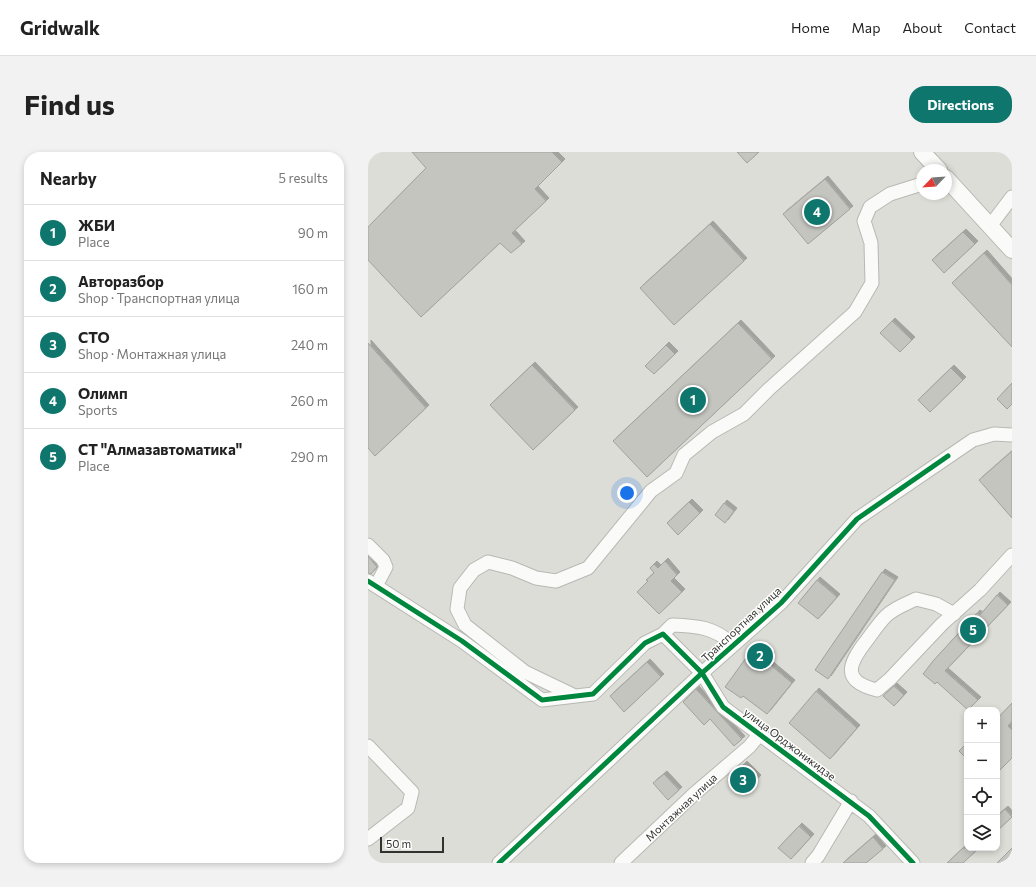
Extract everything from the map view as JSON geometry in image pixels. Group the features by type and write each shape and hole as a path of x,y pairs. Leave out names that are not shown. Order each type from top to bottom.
{"main road":[{"path":"922,152 933,164"},
{"path":"952,185 1012,250"}],"street":[{"path":"575,696 525,672 465,625 457,609 460,588 474,570 488,562 512,568 536,578 556,581 588,568 651,492 676,473 684,455 712,432 744,414 778,380 855,312 872,283 871,243 864,221 870,207 890,194 916,186"},
{"path":"990,226 1012,197"},
{"name":"Транспортная улица","path":"500,863 702,673 780,603 857,519 973,440 994,434 1012,435"},
{"path":"368,545 383,560 386,567 372,584 462,641 542,700 593,694 645,643 663,634 672,625 691,626 714,630 734,645"},
{"path":"954,614 936,604 916,599 887,615 855,657 850,669 854,680 863,687 877,690 980,590 1012,555"},
{"name":"улица Орджоникидзе","path":"663,634 702,673 723,707 803,768 851,801 869,816 913,863"},
{"name":"Монтажная улица","path":"621,863 694,794 749,747 760,734"},
{"path":"368,746 412,792 408,808 368,839"},
{"path":"819,861 851,801"}],"building":[{"path":"412,152 552,152 562,162 535,189 546,201 512,233 522,244 511,253 500,243 421,317 368,260 368,227 426,168"},
{"path":"737,152 759,152 747,163"},
{"path":"825,179 850,209 808,244 783,214"},
{"path":"710,224 744,261 674,325 640,288"},
{"path":"963,232 975,244 944,273 932,260"},
{"path":"984,253 1012,285 1012,347 952,283"},
{"path":"892,321 912,340 900,352 880,333"},
{"path":"738,323 772,359 647,477 613,441"},
{"path":"368,343 426,408 375,456 368,448"},
{"path":"666,345 675,354 654,374 645,366"},
{"path":"532,365 575,410 533,450 490,405"},
{"path":"951,368 963,380 930,412 918,400"},
{"path":"1012,383 1012,404 1007,409 997,399"},
{"path":"1012,451 1012,518 979,480"},
{"path":"689,502 700,513 678,535 667,523"},
{"path":"724,503 734,511 725,523 715,515"},
{"path":"368,556 377,567 371,574 368,573"},
{"path":"665,561 677,575 671,581 682,592 659,614 637,592 648,581 646,580 654,573 650,568 654,564 658,568"},
{"path":"882,572 895,580 828,679 815,670"},
{"path":"817,580 837,597 818,619 798,603"},
{"path":"997,595 1008,605 945,671 978,700 971,707 965,707 937,682 935,684 923,674 977,613 980,615"},
{"path":"756,644 772,655 767,662 792,683 767,714 743,696 741,698 725,687"},
{"path":"647,662 661,677 624,712 610,696"},
{"path":"894,686 904,695 894,706 883,696"},
{"path":"696,689 742,739 734,746 710,719 704,725 683,702"},
{"path":"816,691 857,728 830,759 789,723"},
{"path":"1012,703 1012,721 1008,726 1012,730 1012,758 1000,770 1000,743 1000,716"},
{"path":"964,746 964,756 959,751"},
{"path":"744,764 758,778 749,788 744,784 738,791 728,782"},
{"path":"664,774 679,790 668,800 653,783"},
{"path":"1005,809 1012,817 1000,828 1000,815"},
{"path":"799,826 811,837 791,859 778,848"},
{"path":"873,837 883,849 866,863 843,863"},
{"path":"963,848 964,851 976,851 963,863 947,863"},
{"path":"1012,848 1012,863 997,863"}],"cycle path":[{"path":"499,863 702,673 781,603 857,519 948,456"},
{"path":"368,581 462,641 542,700 593,694 645,643 663,634 702,673 723,707 869,816 913,863"}],"place":[{"name":"Олимп","path":"817,212"},
{"name":"ЖБИ","path":"693,400"},
{"name":"СТ \"Алмазавтоматика\"","path":"973,630"},
{"name":"Авторазбор","path":"760,656"},
{"name":"СТО","path":"743,780"}]}
